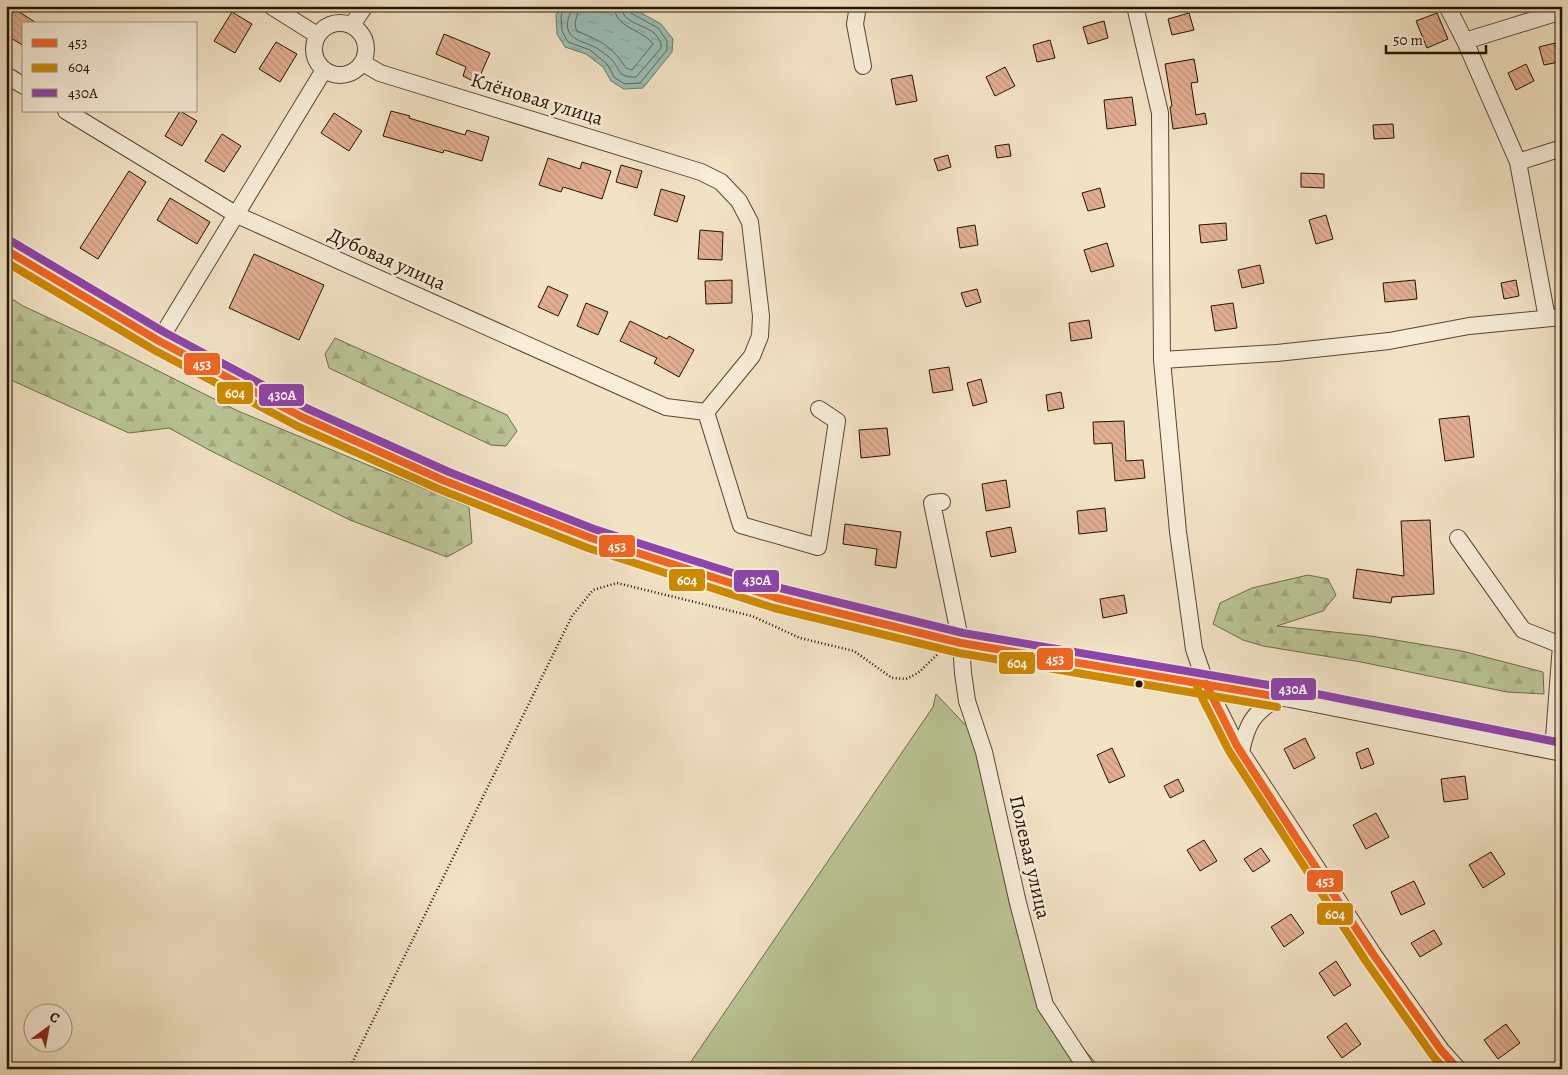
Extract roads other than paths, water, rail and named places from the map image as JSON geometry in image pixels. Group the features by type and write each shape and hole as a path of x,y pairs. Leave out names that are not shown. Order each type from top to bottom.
{"street":[{"path":"271,6 317,35"},
{"path":"352,25 364,6"},
{"path":"858,6 855,24 864,66"},
{"path":"1135,6 1160,113 1162,360 1178,532 1194,650 1206,684 1241,752 1373,954 1441,1050 1458,1069"},
{"path":"1162,360 1277,353 1389,341 1469,326 1554,317 1518,162 1465,41 1446,6"},
{"path":"1465,41 1562,11"},
{"path":"343,22 352,25 361,32 366,42 367,53 363,63 355,71 345,75 334,75 324,70 314,54 314,44 317,35 324,27 333,23 343,22"},
{"name":"Клёновая улица","path":"363,63 380,73 701,172 721,182 739,201 750,222 761,316 760,336 752,356 706,412"},
{"path":"159,341 324,70"},
{"path":"6,75 22,85"},
{"name":"Дубовая улица","path":"68,112 237,215 666,407 706,412"},
{"path":"1518,162 1562,148"},
{"path":"6,250 159,341 302,417 445,481 591,538 776,598 957,642 1140,675 1279,697 1558,752 1561,645 1524,630 1458,538"},
{"path":"706,412 741,525 818,548 837,421 818,409"},
{"name":"Полевая улица","path":"942,502 932,503 967,701 984,752 1018,903 1045,1005 1087,1069"},
{"path":"1241,752 1246,731 1252,719 1259,710 1279,697"}],"water":[{"path":"562,6 629,6 661,24 673,39 672,52 643,88 624,89 611,81 603,67 586,54 565,47 557,34 556,15"}]}
